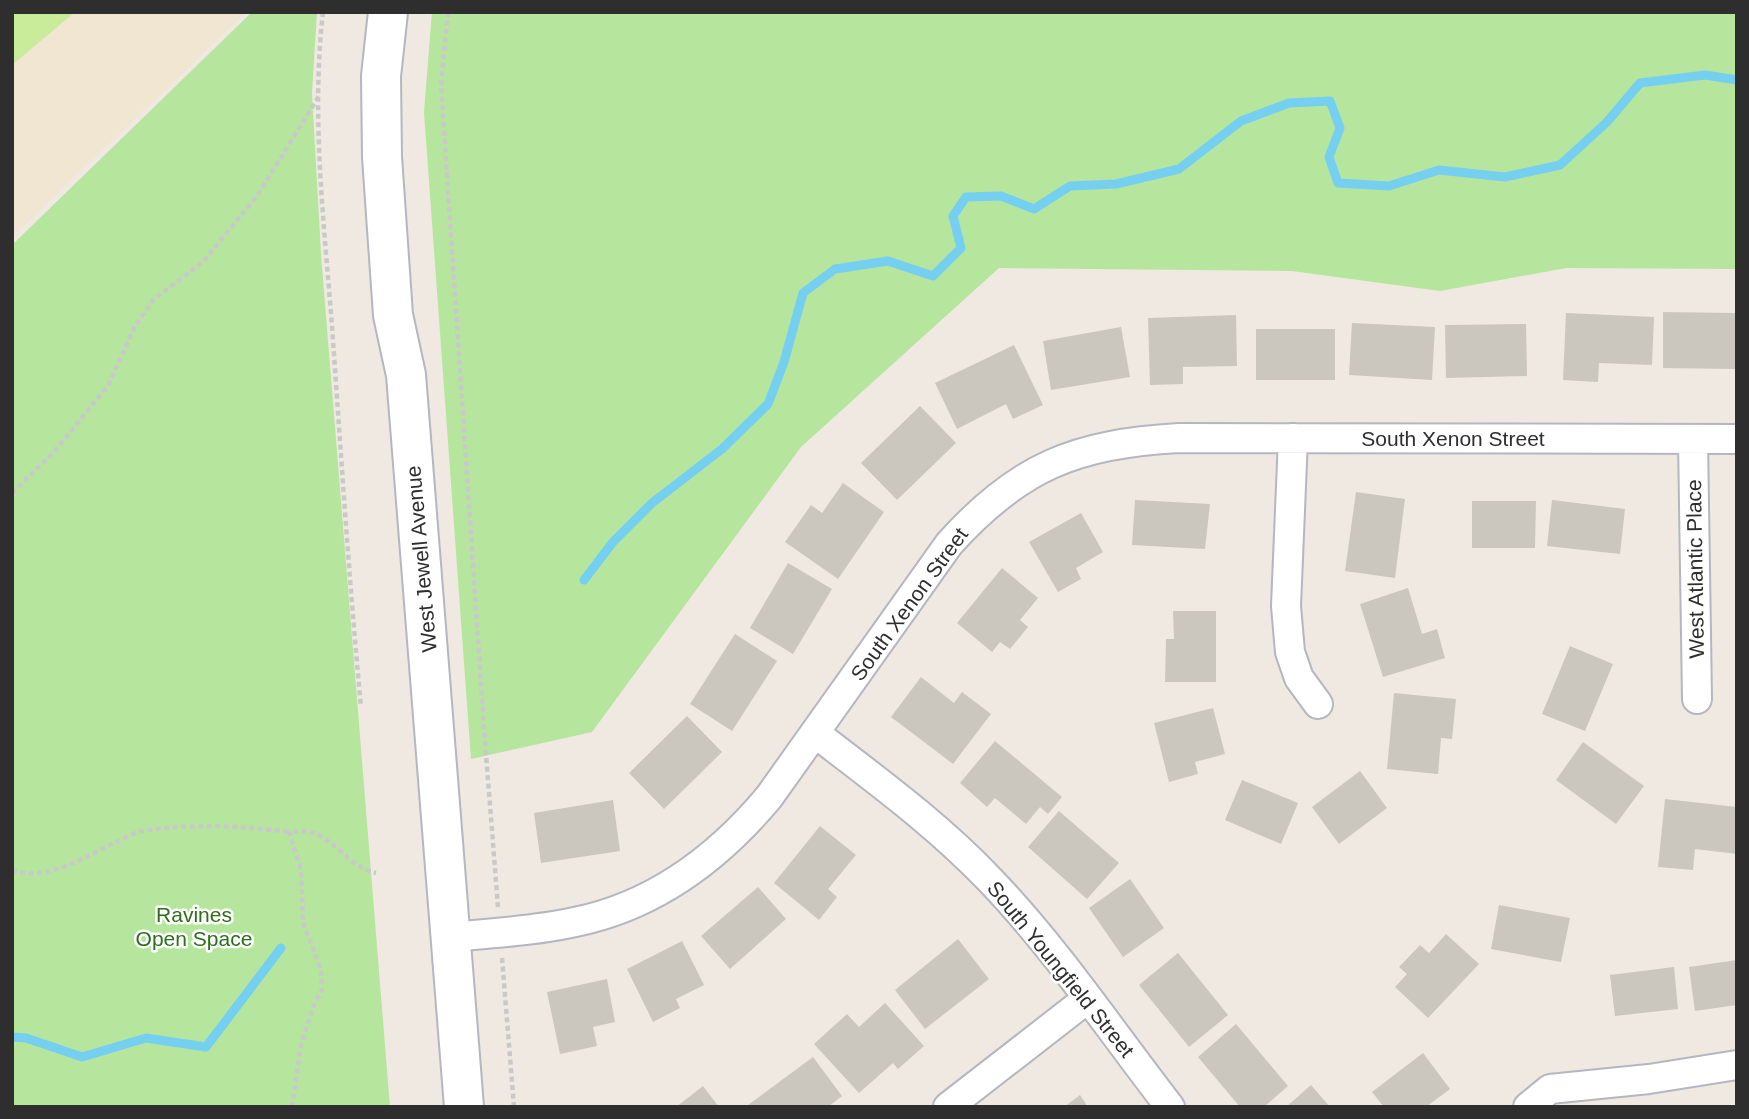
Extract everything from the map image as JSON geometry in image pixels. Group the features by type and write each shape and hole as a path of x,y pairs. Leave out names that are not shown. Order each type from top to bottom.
{"main road":[{"name":"West Jewell Avenue","path":"387,12 381,76 382,157 393,316 406,375 464,1107"}],"street":[{"path":"1293,438 1286,606 1290,652 1299,678 1318,704"},
{"name":"West Atlantic Place","path":"1693,439 1697,699"},
{"name":"South Xenon Street","path":"452,937 541,928 607,914 664,889 700,865 746,825 789,770 949,544 976,514 1027,476 1080,453 1139,440 1737,439"},
{"name":"South Youngfield Street","path":"815,733 893,793 964,854 1029,923 1170,1107"},
{"path":"948,1107 1087,999"},
{"path":"1528,1107 1550,1089 1649,1079 1737,1065"}],"path":[{"path":"323,12 319,96 320,168 361,707"},
{"path":"448,12 441,85 484,729 514,1107"},
{"path":"12,493 53,453 108,386 135,326 155,299 203,262 257,196 319,96"},
{"path":"12,870 25,875 52,871 141,831 181,827 244,827 310,832 334,846 364,870 376,873"},
{"path":"289,832 301,870 303,922 321,970 322,990 313,1007 301,1045 292,1107"}],"shaded area":[{"path":"12,12 246,12 12,237"}],"green space":[{"path":"12,12 75,12 12,65"},
{"name":"Ravines Open Space","path":"252,12 317,12 312,93 321,254 390,1107 12,1107 12,245"},
{"path":"432,12 1737,12 1737,269 1566,268 1440,291 1292,271 999,268 801,447 592,732 471,759 424,112"}],"building":[{"path":"1663,312 1737,313 1737,369 1663,368"},
{"path":"1566,313 1654,317 1652,365 1599,363 1598,382 1563,380"},
{"path":"1236,315 1237,366 1183,367 1183,384 1150,385 1148,318"},
{"path":"1352,323 1435,327 1432,380 1349,375"},
{"path":"1526,324 1527,376 1446,378 1445,325"},
{"path":"1121,327 1130,377 1051,390 1043,341"},
{"path":"1256,329 1335,329 1335,380 1256,380"},
{"path":"1014,345 1043,405 1013,419 1006,404 957,429 935,383"},
{"path":"920,406 956,443 897,500 861,463"},
{"path":"843,483 884,512 838,579 785,542 811,505 822,513"},
{"path":"1356,492 1405,499 1395,578 1345,571"},
{"path":"1135,500 1210,504 1205,549 1132,545"},
{"path":"1552,500 1625,509 1620,554 1547,546"},
{"path":"1472,501 1536,501 1535,548 1472,548"},
{"path":"1081,513 1103,552 1076,568 1081,579 1058,592 1029,542"},
{"path":"788,563 832,589 793,654 750,628"},
{"path":"1002,568 1038,598 1020,620 1028,627 1010,649 1000,642 992,652 957,623"},
{"path":"1408,588 1422,634 1437,629 1445,658 1383,677 1360,604"},
{"path":"1173,611 1216,611 1216,682 1165,682 1166,639 1174,639"},
{"path":"735,634 777,661 732,731 690,704"},
{"path":"1570,646 1613,664 1585,731 1542,714"},
{"path":"921,677 954,703 962,692 991,714 953,764 891,717"},
{"path":"1394,693 1456,699 1452,739 1441,738 1438,774 1387,769"},
{"path":"1213,708 1225,754 1195,762 1198,774 1169,782 1154,723"},
{"path":"687,716 722,752 664,809 629,773"},
{"path":"995,741 1062,797 1048,814 1040,807 1026,824 995,798 987,807 960,783"},
{"path":"1583,742 1644,786 1616,824 1556,780"},
{"path":"1360,771 1387,808 1339,844 1312,807"},
{"path":"1242,780 1298,803 1281,844 1225,820"},
{"path":"1665,799 1737,807 1737,854 1695,849 1693,870 1658,867"},
{"path":"613,800 620,851 541,863 534,813"},
{"path":"1059,811 1119,863 1087,899 1028,847"},
{"path":"820,826 856,855 828,889 837,897 819,920 774,883"},
{"path":"1130,879 1164,928 1123,957 1089,908"},
{"path":"758,887 786,919 730,969 701,936"},
{"path":"1499,905 1570,918 1561,962 1491,949"},
{"path":"1446,934 1479,964 1428,1018 1395,987 1407,974 1399,967 1420,945 1429,953"},
{"path":"958,939 989,979 925,1029 895,990"},
{"path":"682,941 704,985 676,999 680,1008 653,1022 627,969"},
{"path":"1178,953 1228,1015 1189,1047 1139,985"},
{"path":"1737,960 1737,1005 1695,1011 1689,967"},
{"path":"1674,967 1678,1009 1615,1016 1610,975"},
{"path":"607,979 615,1022 593,1027 597,1046 560,1054 547,992"},
{"path":"885,1003 924,1046 898,1069 893,1063 859,1093 814,1044 847,1014 859,1027"},
{"path":"1236,1024 1288,1086 1264,1107 1240,1107 1198,1057"},
{"path":"1423,1053 1450,1089 1426,1107 1384,1107 1372,1092"},
{"path":"813,1057 842,1096 828,1107 748,1105"},
{"path":"1311,1085 1330,1107 1286,1107"},
{"path":"703,1086 719,1107 676,1107"},
{"path":"1080,1095 1088,1107 1064,1107"}],"waterway":[{"path":"584,580 613,542 652,503 722,449 768,404 784,362 803,293 835,269 888,261 933,276 961,248 953,216 966,197 1001,196 1034,209 1070,186 1116,184 1179,169 1241,121 1289,103 1330,101 1340,128 1329,157 1338,183 1389,186 1439,170 1505,177 1560,165 1607,122 1640,83 1705,75 1737,80"},
{"path":"12,1037 26,1038 82,1057 146,1038 206,1047 281,948"}]}
